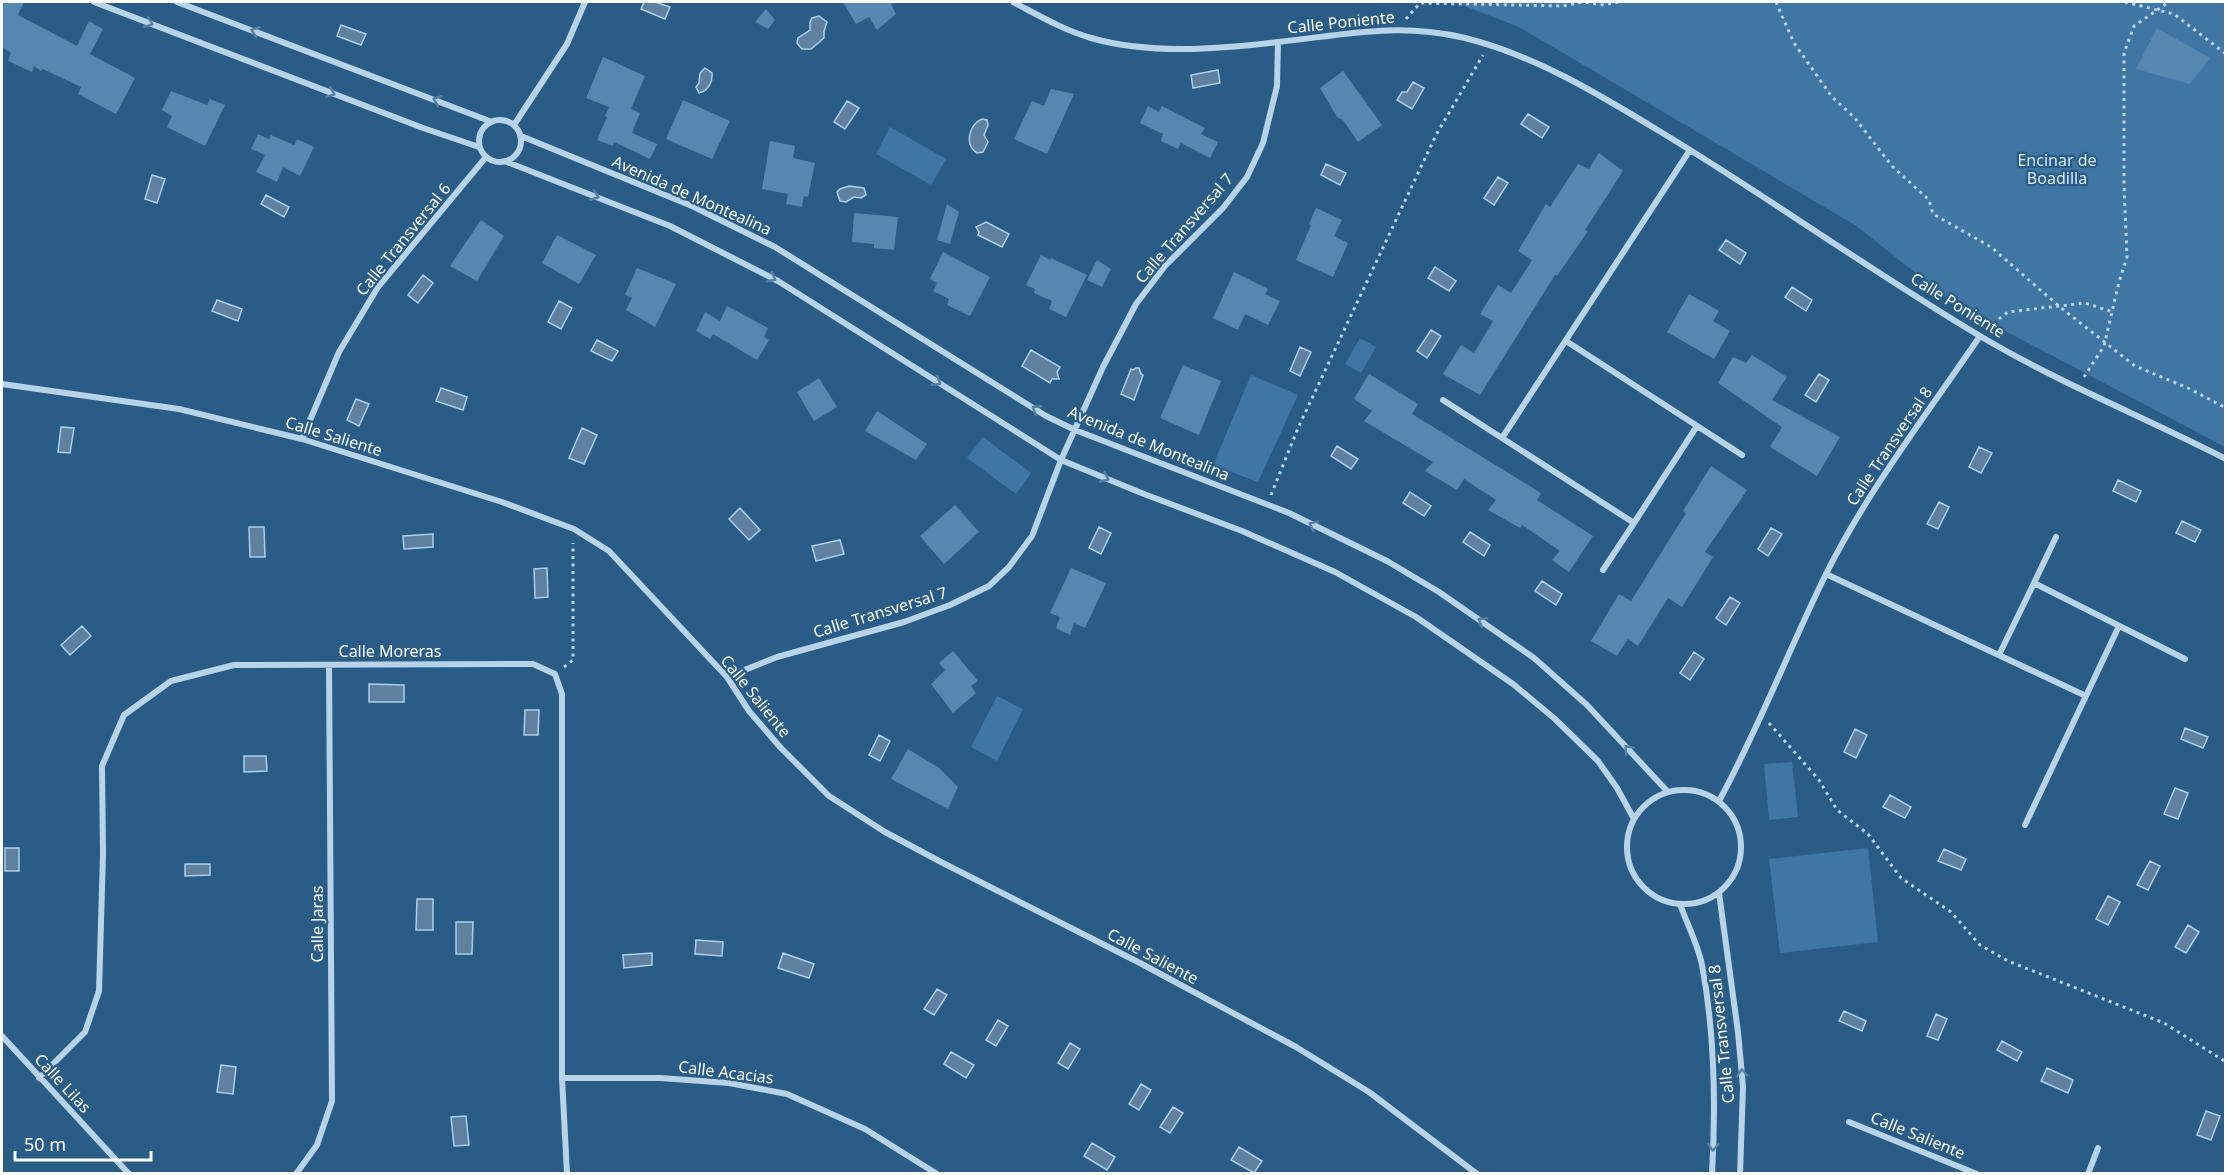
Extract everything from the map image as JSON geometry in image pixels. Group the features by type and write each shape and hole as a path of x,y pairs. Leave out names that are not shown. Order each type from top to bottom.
{"street":[{"path":"94,2 479,147 486,158 492,161 507,162 670,226 778,281 1061,460 1253,535 1335,572 1416,616 1504,678 1555,719 1598,761 1617,788 1634,819"},
{"path":"177,2 492,122"},
{"path":"514,125 567,44 585,2"},
{"name":"Calle Poniente","path":"1013,2 1050,22 1092,38 1135,46 1179,49 1278,42 1362,30 1407,29 1464,38 1526,59 1609,100 1980,336 2076,389 2149,420 2226,459"},
{"name":"Calle Transversal 7","path":"727,677 777,657 904,622 950,605 988,586 1009,567 1032,536 1061,460 1102,367 1136,304 1165,266 1223,208 1247,177 1263,143 1277,86 1278,42"},
{"path":"479,147 481,132 492,122 499,120 514,125 521,136 522,144 519,152 507,162"},
{"name":"Avenida de Montealina","path":"521,136 692,206 775,247 1046,416 1075,430 1289,513 1387,561 1487,624 1534,658 1587,705 1668,792"},
{"path":"1502,438 1690,150"},
{"name":"Calle Transversal 6","path":"303,439 339,352 378,287 486,158"},
{"name":"Calle Transversal 8","path":"1719,801 1740,763 1826,574 1858,515 1980,336"},
{"path":"1566,341 1742,455"},
{"name":"Calle Saliente","path":"2,384 179,409 303,439 502,502 574,529 609,551 727,677 748,711 774,740 830,796 885,832 1140,963 1296,1047 1369,1092 1476,1173"},
{"path":"1443,400 1634,523"},
{"path":"1603,570 1697,426"},
{"path":"1999,655 2056,537"},
{"path":"1826,574 2086,696"},
{"path":"2034,583 2185,658"},
{"path":"2025,825 2119,626"},
{"name":"Calle Moreras","path":"39,1078 85,1032 99,991 103,854 102,766 124,715 171,681 234,665 533,664 555,674"},
{"name":"Calle Jaras","path":"296,1173 317,1145 332,1101 329,665"},
{"path":"555,674 562,694 562,1078 567,1173"},
{"path":"1686,789 1703,793 1719,801 1736,822 1741,847 1736,872 1719,892 1700,902 1680,904 1658,898 1640,884 1629,864 1627,841 1634,819 1642,807 1668,792 1686,789"},
{"name":"Calle Transversal 8","path":"1719,892 1743,1087 1740,1173"},
{"name":"Calle Transversal 8","path":"1680,904 1702,963 1708,1013 1714,1076 1715,1129 1712,1173"},
{"name":"Calle Lilas","path":"2,1036 129,1173"},
{"name":"Calle Acacias","path":"562,1078 660,1078 729,1083 787,1094 865,1129 937,1173"},
{"name":"Calle Saliente","path":"1849,1122 1977,1173"},
{"path":"2088,1173 2098,1148"}],"path":[{"path":"1407,29 1406,19 1420,3 1563,6 1583,2 1604,4 1618,2"},
{"path":"1776,2 1794,43 1832,97 1854,117 1892,166 1929,200 1933,214 1991,247 2135,366 2188,388 2226,408"},
{"path":"2125,2 2174,14 2226,54"},
{"path":"2076,389 2105,342 2127,257 2124,186 2124,52 2134,26 2169,2"},
{"path":"1267,504 1298,428 1436,135 1489,46"},
{"path":"1980,336 1989,325 2008,312 2085,303 2113,312"},
{"path":"555,674 573,660 574,529"},
{"path":"1762,714 1819,780 1837,810 1868,834 1901,878 1951,912 1980,945 2008,961 2164,1023 2226,1062"}],"green space":[{"name":"Encinar de Boadilla","path":"1454,2 2225,2 2225,447 1956,305 1855,225 1519,27"},
{"path":"890,127 946,159 931,185 876,154"},
{"path":"1360,338 1376,347 1361,373 1345,364"},
{"path":"1251,375 1298,395 1258,482 1213,465"},
{"path":"983,437 1031,473 1016,494 967,458"},
{"path":"997,696 1023,709 997,761 971,747"},
{"path":"1792,762 1798,817 1769,820 1764,764"},
{"path":"1868,848 1878,942 1780,953 1769,859"}],"shaded area":[{"path":"644,2 655,2 670,7 665,19 641,9"},
{"path":"819,16 827,22 824,38 811,49 802,49 797,43 798,38 810,30 812,18"},
{"path":"341,25 366,34 361,45 337,36"},
{"path":"705,68 712,73 712,80 707,88 699,93 696,87 700,73"},
{"path":"1218,70 1220,83 1193,88 1191,75"},
{"path":"1413,82 1424,88 1412,109 1397,100 1402,92 1407,92"},
{"path":"847,101 859,108 845,129 834,122"},
{"path":"1528,114 1549,127 1542,138 1521,124"},
{"path":"982,119 987,120 988,125 984,135 988,142 983,152 977,153 969,140 974,125"},
{"path":"1326,164 1346,173 1340,185 1321,175"},
{"path":"152,175 165,179 157,203 145,199"},
{"path":"1498,177 1508,183 1494,205 1484,198"},
{"path":"849,186 864,188 866,195 861,198 854,197 846,202 840,201 837,192"},
{"path":"266,195 289,207 284,217 261,204"},
{"path":"986,222 1009,234 1002,247 978,235 976,227"},
{"path":"1726,240 1746,253 1740,264 1719,250"},
{"path":"1435,267 1456,281 1449,291 1428,278"},
{"path":"423,275 433,283 418,303 408,295"},
{"path":"1792,287 1812,300 1806,311 1785,297"},
{"path":"217,300 242,309 238,321 212,311"},
{"path":"559,301 572,308 561,329 548,322"},
{"path":"1431,330 1441,336 1427,358 1417,351"},
{"path":"597,340 618,351 612,361 591,351"},
{"path":"1300,347 1311,352 1300,376 1290,371"},
{"path":"1031,350 1060,367 1057,372 1059,379 1052,379 1050,383 1022,366"},
{"path":"1139,368 1143,375 1134,400 1121,394 1131,369"},
{"path":"1819,374 1829,380 1816,402 1805,395"},
{"path":"441,388 467,397 463,410 436,401"},
{"path":"356,399 369,404 359,426 347,420"},
{"path":"61,427 74,428 70,453 58,452"},
{"path":"582,428 597,435 584,464 569,458"},
{"path":"1337,446 1358,459 1351,469 1331,456"},
{"path":"1979,447 1992,453 1981,473 1969,467"},
{"path":"2118,480 2141,491 2136,502 2113,491"},
{"path":"1410,492 1431,506 1424,516 1403,503"},
{"path":"1939,502 1949,507 1938,529 1927,524"},
{"path":"740,508 760,530 749,540 729,519"},
{"path":"2182,521 2201,530 2195,542 2176,533"},
{"path":"249,527 264,527 265,557 250,557"},
{"path":"1099,527 1111,533 1101,554 1089,548"},
{"path":"1771,528 1782,534 1768,556 1758,549"},
{"path":"1470,532 1490,545 1484,556 1463,542"},
{"path":"433,534 433,547 404,549 403,536"},
{"path":"840,540 844,554 816,561 812,546"},
{"path":"547,568 548,597 535,598 534,569"},
{"path":"1542,581 1562,594 1556,605 1535,591"},
{"path":"1730,597 1740,603 1726,625 1716,618"},
{"path":"82,626 91,636 70,655 61,645"},
{"path":"1694,652 1704,659 1690,680 1680,673"},
{"path":"369,684 404,685 404,702 369,702"},
{"path":"525,710 539,710 538,735 524,735"},
{"path":"2185,728 2208,737 2203,748 2181,739"},
{"path":"1855,729 1867,735 1856,758 1844,752"},
{"path":"879,735 890,741 880,761 869,755"},
{"path":"244,756 266,756 267,771 244,772"},
{"path":"2175,788 2188,793 2178,819 2164,814"},
{"path":"1890,795 1911,807 1905,818 1883,807"},
{"path":"5,848 19,848 19,871 5,871"},
{"path":"1944,849 1966,859 1961,870 1938,861"},
{"path":"2150,861 2160,866 2148,890 2137,885"},
{"path":"185,864 210,864 210,875 185,876"},
{"path":"2108,896 2120,902 2108,925 2096,919"},
{"path":"417,899 433,899 433,930 416,930"},
{"path":"456,922 473,922 472,954 456,954"},
{"path":"2188,925 2199,932 2186,953 2175,947"},
{"path":"696,940 723,942 722,956 695,954"},
{"path":"652,953 652,965 624,968 623,955"},
{"path":"783,953 814,964 809,978 778,968"},
{"path":"937,989 947,995 934,1015 924,1009"},
{"path":"1844,1011 1866,1021 1862,1031 1839,1021"},
{"path":"1936,1014 1947,1019 1938,1040 1927,1036"},
{"path":"998,1020 1008,1026 996,1046 986,1040"},
{"path":"2002,1041 2022,1052 2017,1061 1997,1050"},
{"path":"1070,1043 1080,1049 1068,1069 1058,1063"},
{"path":"951,1052 974,1065 966,1078 944,1064"},
{"path":"221,1065 236,1067 233,1094 217,1092"},
{"path":"2047,1068 2073,1080 2068,1093 2041,1081"},
{"path":"1141,1084 1151,1090 1139,1110 1129,1104"},
{"path":"1173,1107 1183,1113 1170,1133 1160,1127"},
{"path":"2206,1111 2220,1116 2211,1140 2197,1135"},
{"path":"466,1116 469,1145 454,1146 451,1117"},
{"path":"1092,1143 1115,1157 1107,1170 1084,1156"},
{"path":"1239,1147 1262,1161 1254,1173 1231,1160"}],"building":[{"path":"2,2 24,2 18,15 77,46 89,21 103,29 90,54 135,78 116,114 78,94 81,87 43,69 41,71 34,66 32,72 8,61 11,53 2,47"},
{"path":"843,2 895,2 891,4 896,14 877,30 869,17 856,24"},
{"path":"766,9 775,20 768,29 755,22"},
{"path":"2157,28 2210,58 2190,84 2136,69"},
{"path":"603,57 645,76 631,109 640,113 632,133 657,144 650,159 614,142 613,146 597,140 609,107 586,98"},
{"path":"1343,71 1382,125 1358,142 1343,120 1337,117 1320,88"},
{"path":"1051,89 1074,94 1047,154 1014,139 1032,101 1044,106"},
{"path":"171,91 207,105 210,99 225,105 205,146 167,127 172,116 162,110"},
{"path":"683,100 730,121 712,159 666,139"},
{"path":"1148,106 1159,112 1162,106 1205,128 1201,134 1218,142 1210,158 1181,143 1178,149 1161,141 1163,134 1140,123"},
{"path":"258,134 269,139 271,135 294,145 297,139 314,147 300,176 283,167 277,182 256,172 265,155 251,149"},
{"path":"770,141 795,146 793,158 815,163 808,197 804,196 802,207 786,204 788,194 762,189"},
{"path":"1599,153 1623,171 1585,230 1588,231 1557,276 1555,275 1480,395 1443,374 1461,345 1474,353 1493,321 1480,314 1498,285 1511,293 1532,260 1518,251 1546,204 1550,207 1578,164 1589,169"},
{"path":"947,204 959,212 950,244 937,240"},
{"path":"1316,208 1342,220 1334,236 1348,243 1333,277 1296,260"},
{"path":"854,213 898,217 894,250 874,248 874,244 852,242"},
{"path":"481,220 504,236 477,281 450,266"},
{"path":"557,235 596,255 579,284 542,263"},
{"path":"943,252 990,277 970,316 947,305 949,299 933,291 937,283 930,279"},
{"path":"1041,255 1087,275 1066,317 1049,309 1052,301 1034,293 1035,289 1026,285"},
{"path":"1097,260 1111,269 1102,287 1087,280"},
{"path":"637,268 676,284 655,327 626,310 632,298 625,295"},
{"path":"1234,272 1268,289 1265,294 1280,301 1268,325 1245,314 1238,330 1213,318"},
{"path":"1689,294 1719,311 1713,321 1730,331 1714,359 1667,332"},
{"path":"727,306 768,328 764,337 769,340 757,360 713,334 710,339 696,331 705,312 720,321"},
{"path":"1752,355 1787,377 1772,400 1840,437 1817,476 1770,447 1782,427 1718,383 1733,357 1746,363"},
{"path":"1183,365 1221,381 1199,435 1160,418"},
{"path":"1369,374 1418,404 1412,414 1541,493 1537,500 1593,536 1569,572 1552,560 1560,551 1522,525 1520,528 1488,510 1496,500 1464,479 1457,490 1425,471 1433,462 1364,421 1372,411 1354,399"},
{"path":"819,378 837,407 814,421 797,392"},
{"path":"877,411 927,444 916,460 865,431"},
{"path":"1711,466 1747,490 1705,552 1713,557 1682,607 1668,598 1638,646 1628,639 1617,656 1591,641 1619,594 1631,601 1686,513 1683,511"},
{"path":"955,505 979,532 944,564 920,536"},
{"path":"1071,568 1106,583 1085,628 1074,623 1070,635 1056,628 1060,617 1050,613"},
{"path":"953,651 978,681 971,686 976,693 953,713 931,684 945,670 939,663"},
{"path":"908,749 939,768 958,787 948,809 891,779"}]}
